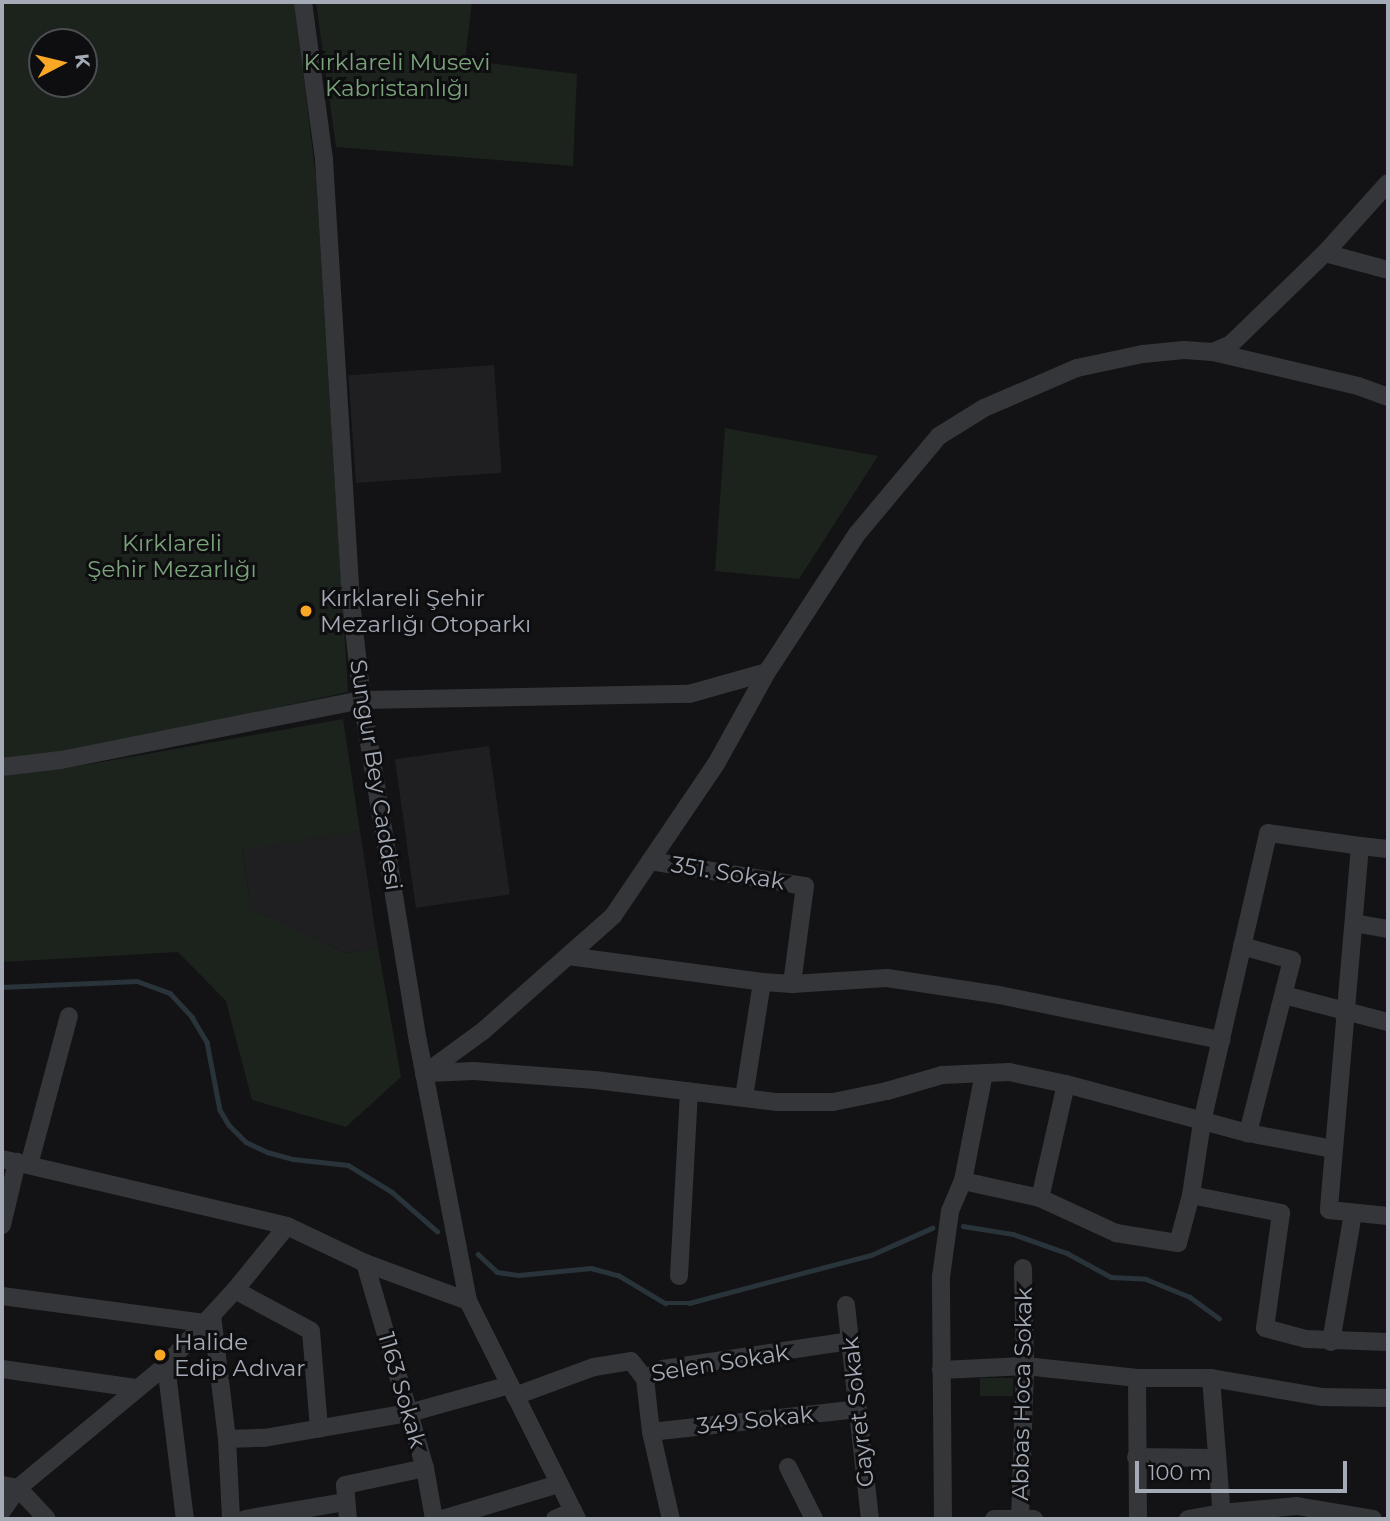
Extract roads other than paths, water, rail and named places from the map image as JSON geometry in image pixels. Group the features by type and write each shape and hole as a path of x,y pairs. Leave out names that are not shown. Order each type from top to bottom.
{"street":[{"name":"Sungur Bey Caddesi","path":"303,2 324,160 350,588 362,700 424,1074 468,1301 575,1515"},
{"path":"1213,352 1247,330 1325,253 1388,183"},
{"path":"1325,253 1388,270"},
{"path":"424,1074 483,1031 613,916 716,764 767,672 857,534 939,436 984,408 1077,368 1143,354 1184,350 1213,352 1358,386 1388,397"},
{"path":"2,767 61,760 362,700 689,694 767,672"},
{"path":"963,1181 1040,1198 1116,1234 1178,1243 1191,1195 1202,1122 1268,833 1388,849"},
{"path":"1360,846 1329,1210 1388,1216"},
{"name":"351. Sokak","path":"650,861 805,886 792,984"},
{"path":"1354,923 1388,929"},
{"path":"1242,946 1292,960 1248,1133"},
{"path":"568,956 762,982 792,984 887,978 999,995 1221,1040"},
{"path":"744,1097 762,982"},
{"path":"1284,995 1347,1014 1388,1022"},
{"path":"2,1225 16,1162 69,1017"},
{"path":"424,1074 474,1071 776,1102 833,1102 887,1091 942,1074 1009,1073 1066,1084 1248,1133 1333,1149"},
{"path":"943,1519 941,1277 950,1211 963,1181 984,1073"},
{"path":"1040,1198 1066,1084"},
{"path":"679,1276 689,1091"},
{"path":"16,1162 287,1226 365,1263 468,1301"},
{"path":"1191,1195 1282,1213 1265,1328 1306,1339 1331,1342 1388,1342"},
{"path":"1331,1342 1353,1213"},
{"path":"2,1511 10,1487 166,1365 235,1290 287,1226"},
{"name":"1163 Sokak","path":"365,1263 425,1468 434,1519"},
{"name":"Abbas Hoca Sokak","path":"1020,1519 1025,1366 1023,1268"},
{"path":"235,1290 311,1331 319,1429"},
{"path":"2,1296 208,1319"},
{"name":"Gayret Sokak","path":"846,1306 870,1519"},
{"path":"208,1319 227,1439 231,1519"},
{"name":"Selen Sokak","path":"512,1390 594,1367 631,1361 645,1379 663,1369 851,1341"},
{"path":"166,1365 185,1519"},
{"path":"941,1370 1025,1366 1137,1378 1211,1378 1322,1397 1388,1398"},
{"path":"2,1368 136,1388"},
{"path":"1137,1378 1138,1519"},
{"path":"1211,1378 1222,1516"},
{"path":"645,1379 651,1432 671,1519"},
{"path":"227,1439 319,1429 410,1413 512,1390"},
{"name":"349 Sokak","path":"651,1432 858,1409"},
{"path":"1136,1457 1216,1458"},
{"path":"788,1467 814,1519"},
{"path":"245,1519 347,1510 345,1485 425,1468"},
{"path":"442,1519 559,1484"},
{"path":"10,1487 47,1519"},
{"path":"1188,1519 1297,1506 1373,1519"},
{"path":"555,1519 575,1515"},
{"path":"994,1519 1034,1519"}],"waterway":[{"path":"2,987 137,981 170,993 192,1017 207,1042 220,1110 229,1125 246,1142 267,1152 293,1159 348,1165 392,1192 437,1231"},
{"path":"963,1226 1013,1234 1067,1253 1111,1277 1146,1279 1190,1297 1219,1318"},
{"path":"478,1254 497,1272 519,1275 591,1268 618,1275 665,1303 689,1303 871,1255 932,1228"}],"place":[{"name":"Kırklareli Şehir Mezarlığı Otoparkı","path":"306,611"},
{"name":"Halide Edip Adıvar","path":"160,1355"}],"park label":[{"name":"Kırklareli Musevi Kabristanlığı","path":"397,75"},
{"name":"Kırklareli Şehir Mezarlığı","path":"172,556"}]}
